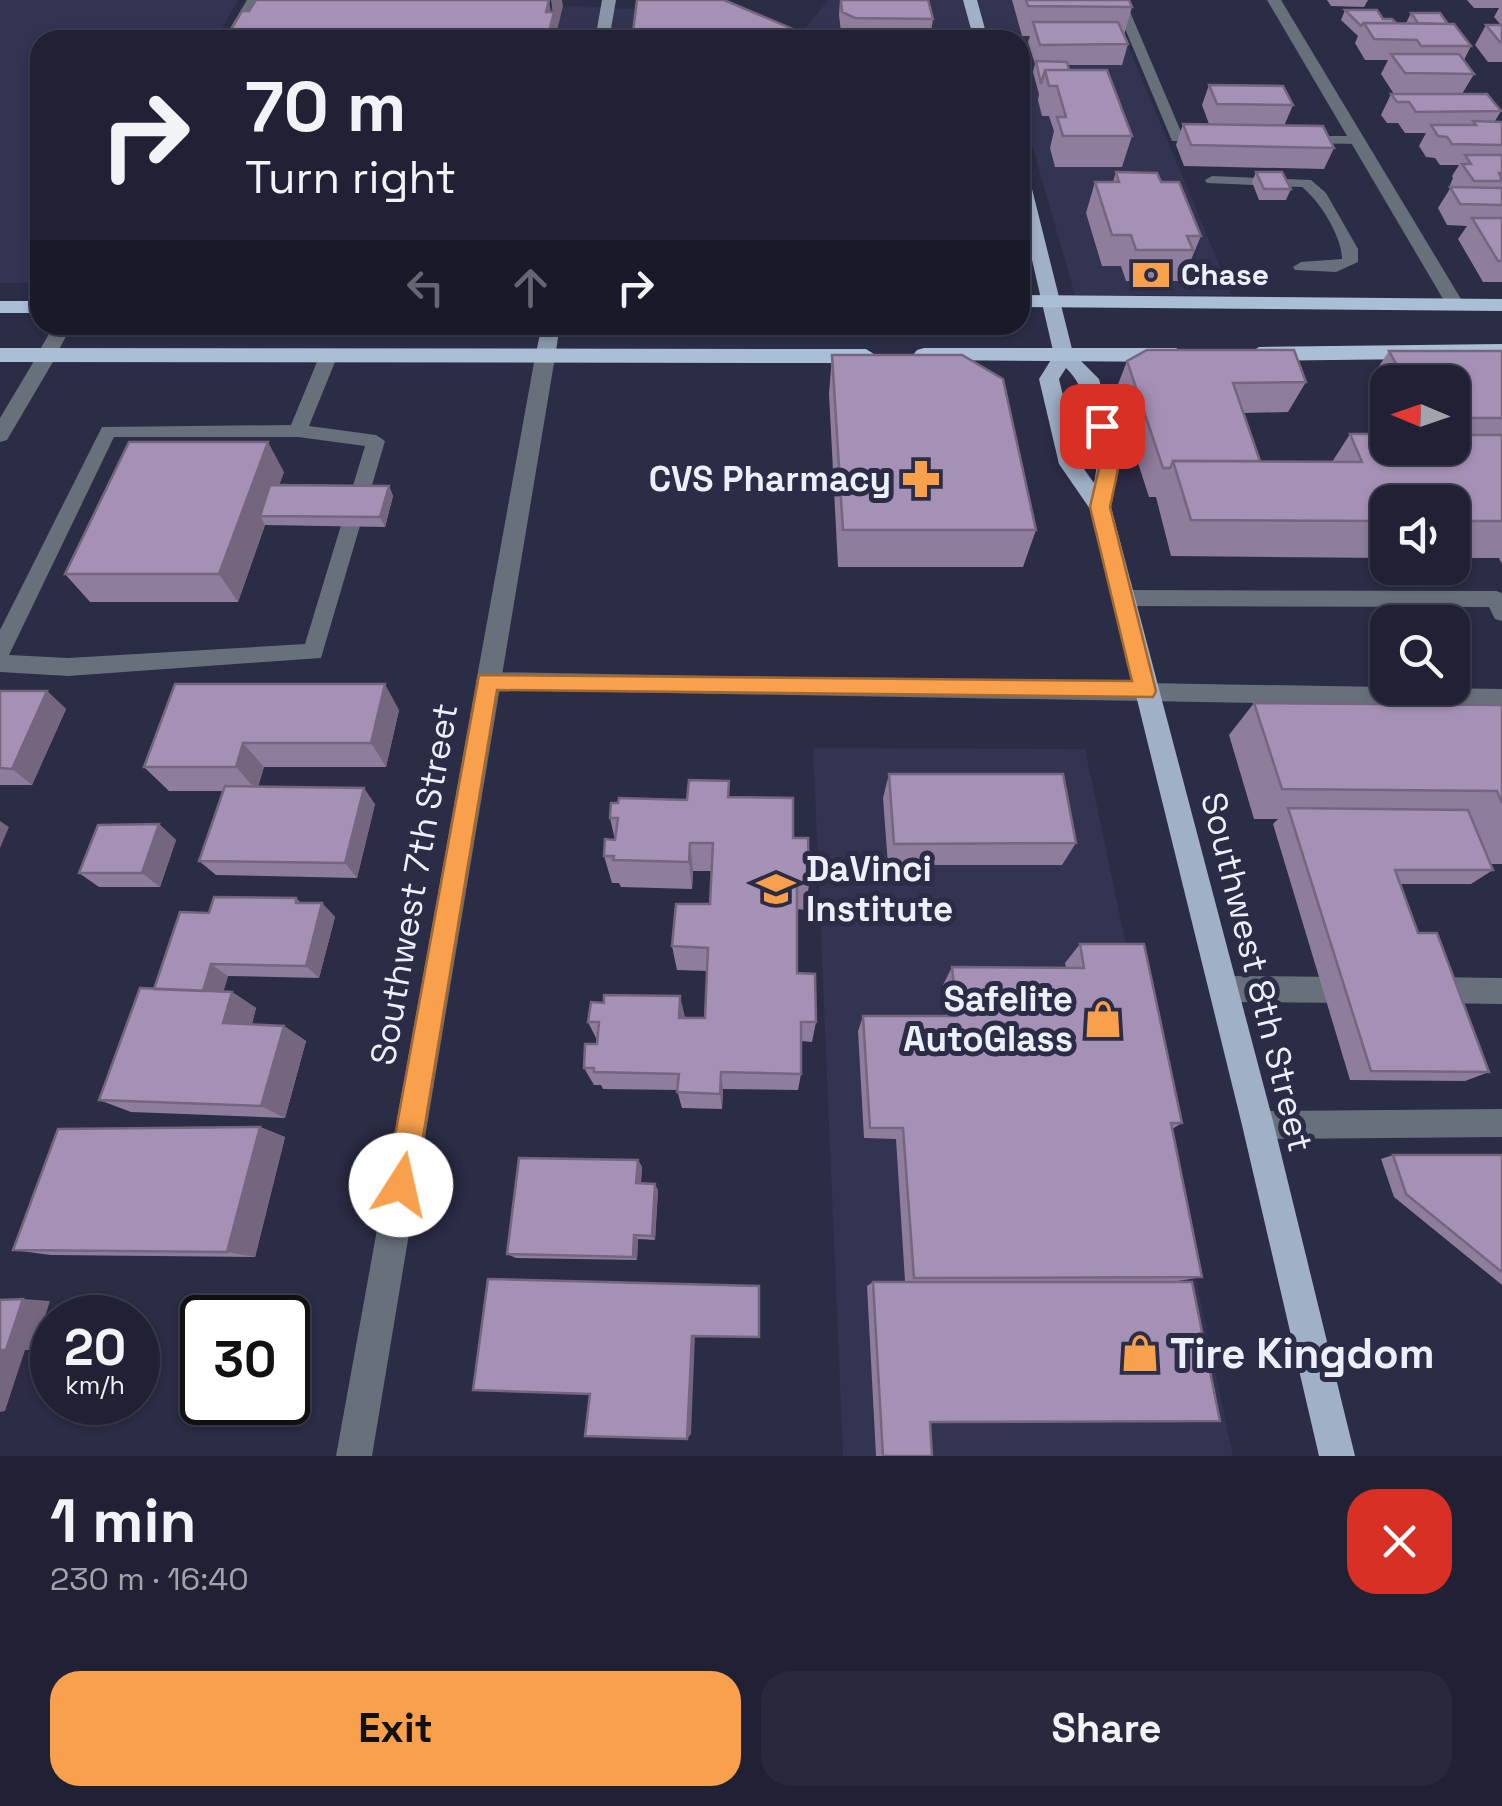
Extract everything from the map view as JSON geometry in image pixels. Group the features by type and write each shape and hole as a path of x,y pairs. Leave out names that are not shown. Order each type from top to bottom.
{"highway":[{"path":"1030,301 1502,305"},
{"path":"0,307 30,307"},
{"path":"1243,354 1478,358 1502,350"},
{"path":"0,354 1189,354"}],"main road":[{"path":"604,30 610,0"},
{"path":"970,0 978,30"},
{"name":"Southwest 8th Street","path":"1030,212 1064,355 1089,379 1110,460 1100,507"},
{"name":"Southwest 7th Street","path":"545,356 548,335"},
{"name":"Southwest 8th Street","path":"1064,355 1049,379 1069,464 1100,507 1258,1126 1337,1456"}],"street":[{"path":"236,30 254,0"},
{"path":"1274,0 1455,304"},
{"path":"0,435 57,335"},
{"name":"Southwest 7th Street","path":"354,1456 545,356"}],"lane":[{"path":"1120,0 1177,138 1234,138"},
{"path":"1292,139 1358,140"},
{"path":"1212,180 1288,180 1318,192 1350,249 1350,262 1336,267 1301,267"},
{"path":"298,432 328,357"},
{"path":"0,651 108,431 298,432 376,441 314,652 68,667 0,663"},
{"path":"1122,598 1496,599 1502,613"},
{"path":"487,681 1502,698"},
{"path":"1223,989 1502,990"},
{"path":"1258,1126 1502,1124"}],"shaded area":[{"path":"0,0 238,0 221,30 30,30 30,283 0,283"},
{"path":"828,0 1109,0 1232,295 1075,295 1030,138 1030,30 804,30"},
{"path":"578,6 665,11 708,30 423,30 433,7"},
{"path":"813,748 1085,749 1233,1456 843,1456"}],"building":[{"path":"256,0 549,0 546,12 554,12 550,30 231,30 242,11 249,11"},
{"path":"637,0 724,0 795,30 633,30"},
{"path":"841,0 928,0 933,19 855,18 842,12"},
{"path":"1026,0 1129,0 1132,7 1028,6"},
{"path":"1345,10 1377,10 1383,19 1396,23 1361,26"},
{"path":"1411,13 1440,13 1448,24 1418,23"},
{"path":"1033,22 1118,22 1128,44 1040,45"},
{"path":"1364,23 1454,24 1471,46 1421,46 1417,40 1374,39"},
{"path":"1486,25 1502,25 1502,42 1500,42"},
{"path":"1391,54 1459,54 1474,74 1405,73"},
{"path":"1036,61 1067,62 1069,70 1045,70 1041,84"},
{"path":"1045,70 1107,70 1132,136 1063,136 1057,117 1066,117 1057,86 1049,86"},
{"path":"1209,85 1283,86 1293,105 1217,104"},
{"path":"1391,94 1487,94 1501,111 1416,112 1409,102 1397,102"},
{"path":"1473,121 1502,122 1502,145 1452,144 1447,137 1438,136 1431,125 1476,125"},
{"path":"1183,124 1323,126 1334,148 1191,145"},
{"path":"1465,155 1502,155 1502,181 1474,181 1462,164 1471,164"},
{"path":"1116,172 1157,173 1161,182 1179,182 1201,236 1187,236 1193,250 1136,250 1131,235 1112,235 1095,182 1119,182"},
{"path":"1256,172 1282,172 1291,189 1264,189"},
{"path":"1450,187 1502,188 1502,205 1460,204"},
{"path":"1472,218 1502,218 1502,261 1498,261"},
{"path":"1147,350 1294,350 1306,382 1233,383 1260,461 1173,461 1170,468 1163,468 1127,361"},
{"path":"1389,351 1502,351 1502,418 1470,418 1470,365 1397,365"},
{"path":"832,355 962,355 1003,379 1036,530 843,530"},
{"path":"1350,434 1370,434 1370,465 1470,465 1470,435 1502,435 1502,521 1470,521 1470,485 1370,485 1370,521 1191,520 1173,461 1362,462"},
{"path":"129,442 268,442 219,574 65,574"},
{"path":"270,485 389,486 380,517 260,516"},
{"path":"175,684 385,684 371,743 243,743 236,767 144,767"},
{"path":"0,691 47,691 12,769 0,768"},
{"path":"1254,703 1502,705 1502,803 1497,791 1282,789"},
{"path":"889,774 1063,774 1076,843 894,844"},
{"path":"689,780 729,781 728,797 793,798 793,838 808,838 809,884 797,884 797,973 815,974 816,1022 801,1022 801,1074 721,1072 720,1094 677,1092 679,1074 594,1072 594,1068 584,1068 585,1044 597,1044 599,1022 588,1022 591,1002 604,1003 604,995 680,996 679,1018 705,1018 708,948 672,946 676,904 710,904 713,843 690,843 689,862 613,860 614,856 604,856 605,839 615,840 618,818 610,818 611,803 618,803 619,798 687,800"},
{"path":"225,786 364,788 345,863 199,861"},
{"path":"1288,808 1468,810 1493,870 1395,870 1418,933 1437,933 1489,1072 1371,1071"},
{"path":"159,824 142,873 79,873 98,825"},
{"path":"214,897 296,898 296,903 322,903 306,966 211,964 203,991 154,989 180,912 209,913"},
{"path":"1080,944 1144,944 1182,1123 1171,1123 1202,1277 914,1278 903,1128 870,1128 863,1016 957,1016 952,967 1084,968"},
{"path":"140,988 232,992 223,1023 284,1026 261,1106 99,1100"},
{"path":"260,1127 227,1252 13,1250 58,1129"},
{"path":"1393,1155 1502,1155 1502,1272 1406,1194"},
{"path":"519,1158 638,1160 636,1183 655,1184 652,1236 634,1235 633,1257 507,1254"},
{"path":"488,1279 759,1286 759,1337 692,1336 687,1439 585,1436 590,1394 473,1390"},
{"path":"873,1282 1192,1282 1220,1421 930,1422 932,1456 883,1456"},
{"path":"23,1299 6,1350 0,1350 0,1300"}],"place":[{"name":"Chase","path":"1151,275"},
{"name":"CVS Pharmacy","path":"921,479"},
{"name":"DaVinci Institute","path":"776,889"},
{"name":"Safelite AutoGlass","path":"1103,1019"},
{"name":"Tire Kingdom","path":"1140,1353"}],"route":[{"path":"401,1185 487,681 1145,691 1100,507 1110,460 1102,426"}]}
